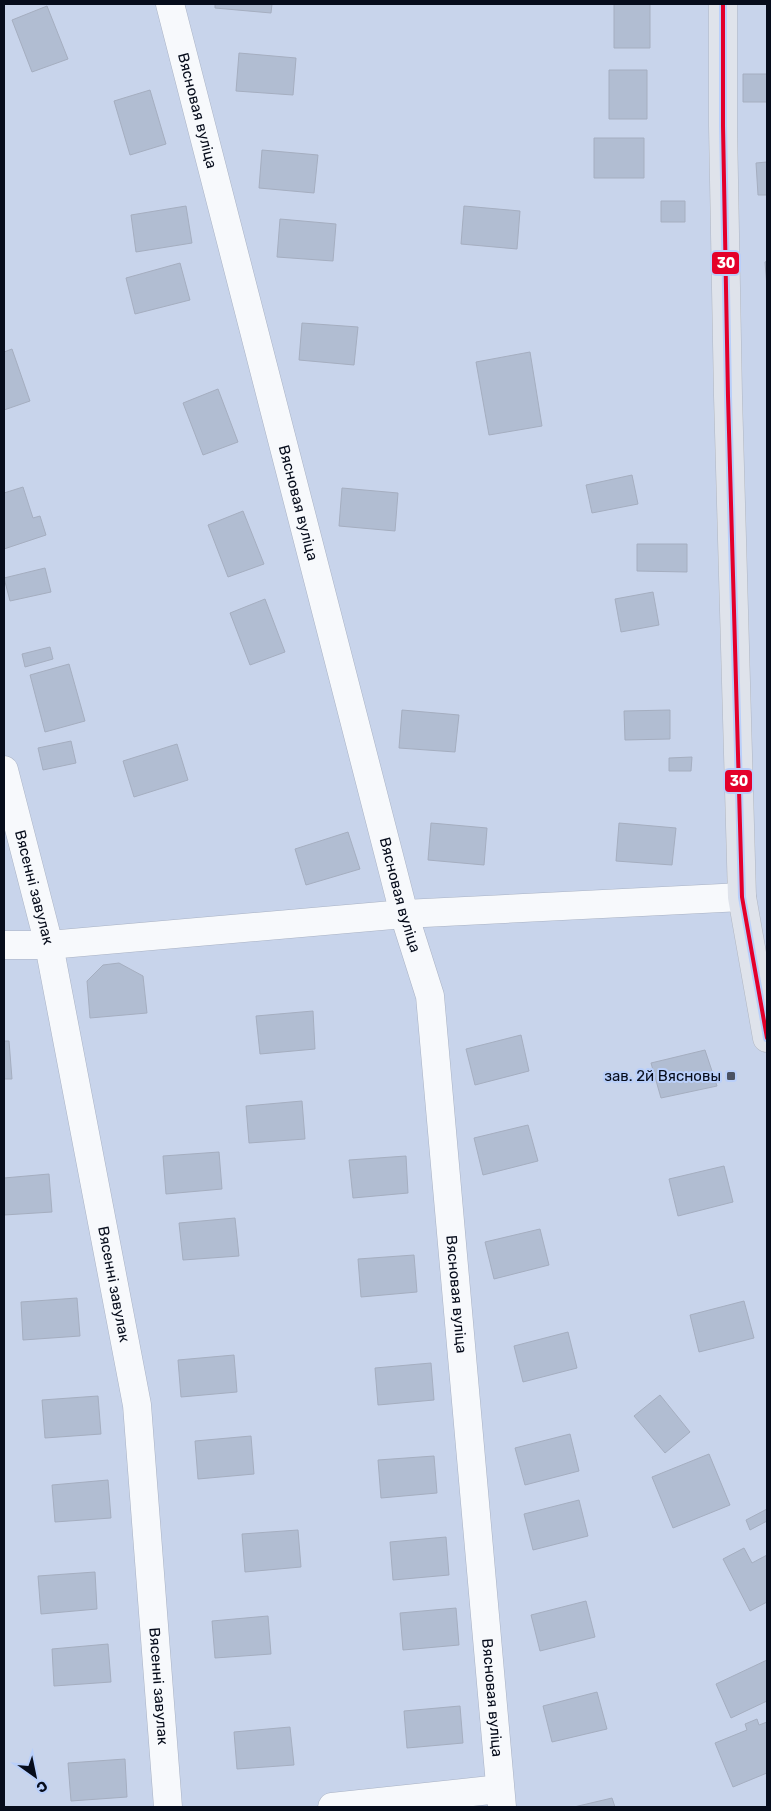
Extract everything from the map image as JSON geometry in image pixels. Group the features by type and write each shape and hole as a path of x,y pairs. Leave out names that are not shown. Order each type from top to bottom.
{"main road":[{"path":"723,4 723,126 728,396 742,897 767,1038"}],"street":[{"name":"Вясновая вуліца","path":"170,4 404,914 430,996 501,1798"},
{"name":"Вясенні завулак","path":"4,770 49,945 137,1406 168,1807"},
{"path":"4,945 49,945 404,914 742,897"},
{"path":"332,1807 501,1798"}],"building":[{"path":"215,4 272,4 271,13 215,8"},
{"path":"614,4 650,4 650,48 614,48"},
{"path":"47,6 68,59 32,72 12,20"},
{"path":"239,53 296,58 293,95 236,91"},
{"path":"609,70 647,70 647,119 609,119"},
{"path":"743,74 767,74 767,102 743,102"},
{"path":"150,90 166,144 130,155 114,101"},
{"path":"594,138 644,138 644,178 594,178"},
{"path":"262,150 318,155 314,193 259,188"},
{"path":"767,162 767,195 758,195 756,163"},
{"path":"661,201 685,201 685,222 661,222"},
{"path":"186,206 192,243 136,252 131,215"},
{"path":"464,206 520,211 517,249 461,244"},
{"path":"280,219 336,224 333,261 277,257"},
{"path":"767,261 767,287 765,262"},
{"path":"180,263 190,300 135,314 126,278"},
{"path":"302,323 358,327 354,365 299,360"},
{"path":"12,349 30,401 4,410 4,352"},
{"path":"530,352 542,426 489,435 476,362"},
{"path":"218,389 238,442 203,455 183,403"},
{"path":"632,475 638,504 592,513 586,485"},
{"path":"23,487 33,518 40,516 46,535 4,549 4,493"},
{"path":"342,488 398,493 395,531 339,526"},
{"path":"243,511 264,564 228,577 208,525"},
{"path":"637,544 687,544 687,572 637,571"},
{"path":"45,568 51,592 10,601 4,578"},
{"path":"653,592 659,625 621,632 615,599"},
{"path":"265,599 285,652 250,665 230,613"},
{"path":"50,647 53,659 25,667 22,654"},
{"path":"69,664 85,721 45,732 30,675"},
{"path":"402,710 459,715 455,752 399,748"},
{"path":"670,710 670,739 625,740 624,711"},
{"path":"71,741 76,763 43,770 38,748"},
{"path":"177,744 188,780 134,797 123,761"},
{"path":"692,757 691,771 669,771 669,758"},
{"path":"431,823 487,828 484,865 428,860"},
{"path":"619,823 676,828 672,865 616,861"},
{"path":"348,832 360,869 306,885 295,849"},
{"path":"119,963 143,976 147,1013 90,1018 87,981 103,965"},
{"path":"313,1011 315,1049 260,1054 256,1016"},
{"path":"521,1035 529,1071 475,1085 466,1049"},
{"path":"4,1041 9,1041 12,1079 4,1079"},
{"path":"705,1050 717,1086 661,1098 651,1063"},
{"path":"302,1101 305,1139 249,1143 246,1106"},
{"path":"528,1125 538,1161 483,1175 474,1138"},
{"path":"219,1152 222,1189 166,1194 163,1156"},
{"path":"406,1156 408,1193 353,1198 349,1160"},
{"path":"724,1166 733,1202 678,1216 669,1179"},
{"path":"49,1174 52,1212 4,1215 4,1178"},
{"path":"235,1218 239,1256 183,1260 179,1223"},
{"path":"540,1229 549,1265 494,1279 485,1242"},
{"path":"414,1255 417,1292 361,1297 358,1259"},
{"path":"77,1298 80,1336 23,1340 21,1302"},
{"path":"744,1301 754,1338 699,1352 690,1315"},
{"path":"568,1332 577,1368 523,1382 514,1346"},
{"path":"234,1355 237,1392 181,1397 178,1360"},
{"path":"431,1363 434,1400 378,1405 375,1368"},
{"path":"660,1395 690,1432 665,1453 634,1416"},
{"path":"98,1396 101,1434 45,1438 42,1400"},
{"path":"570,1434 579,1471 525,1485 515,1448"},
{"path":"251,1436 254,1474 198,1479 195,1441"},
{"path":"709,1454 730,1505 673,1528 652,1477"},
{"path":"434,1456 437,1493 381,1498 378,1460"},
{"path":"108,1480 111,1518 55,1522 52,1485"},
{"path":"579,1500 588,1536 533,1550 524,1514"},
{"path":"767,1509 767,1521 750,1530 746,1520"},
{"path":"298,1530 301,1567 245,1572 242,1534"},
{"path":"446,1537 449,1575 393,1580 390,1542"},
{"path":"744,1548 752,1563 767,1555 767,1602 750,1611 723,1559"},
{"path":"95,1572 97,1609 41,1614 38,1576"},
{"path":"586,1601 595,1637 540,1651 531,1615"},
{"path":"456,1608 459,1645 403,1650 400,1613"},
{"path":"268,1616 271,1654 215,1658 212,1621"},
{"path":"108,1644 111,1682 54,1686 52,1649"},
{"path":"767,1660 767,1701 731,1718 716,1684"},
{"path":"597,1692 607,1729 552,1742 543,1706"},
{"path":"460,1706 463,1743 407,1748 404,1711"},
{"path":"757,1719 759,1725 767,1722 767,1773 733,1787 715,1743 747,1730 745,1724"},
{"path":"290,1727 294,1765 237,1769 234,1732"},
{"path":"125,1759 127,1797 71,1801 68,1763"},
{"path":"612,1798 615,1807 574,1807"}],"transit line":[{"name":"30","path":"723,4 723,126 728,396 742,897 767,1038"}],"place":[{"name":"зав. 2й Вясновы","path":"731,1076"}]}
